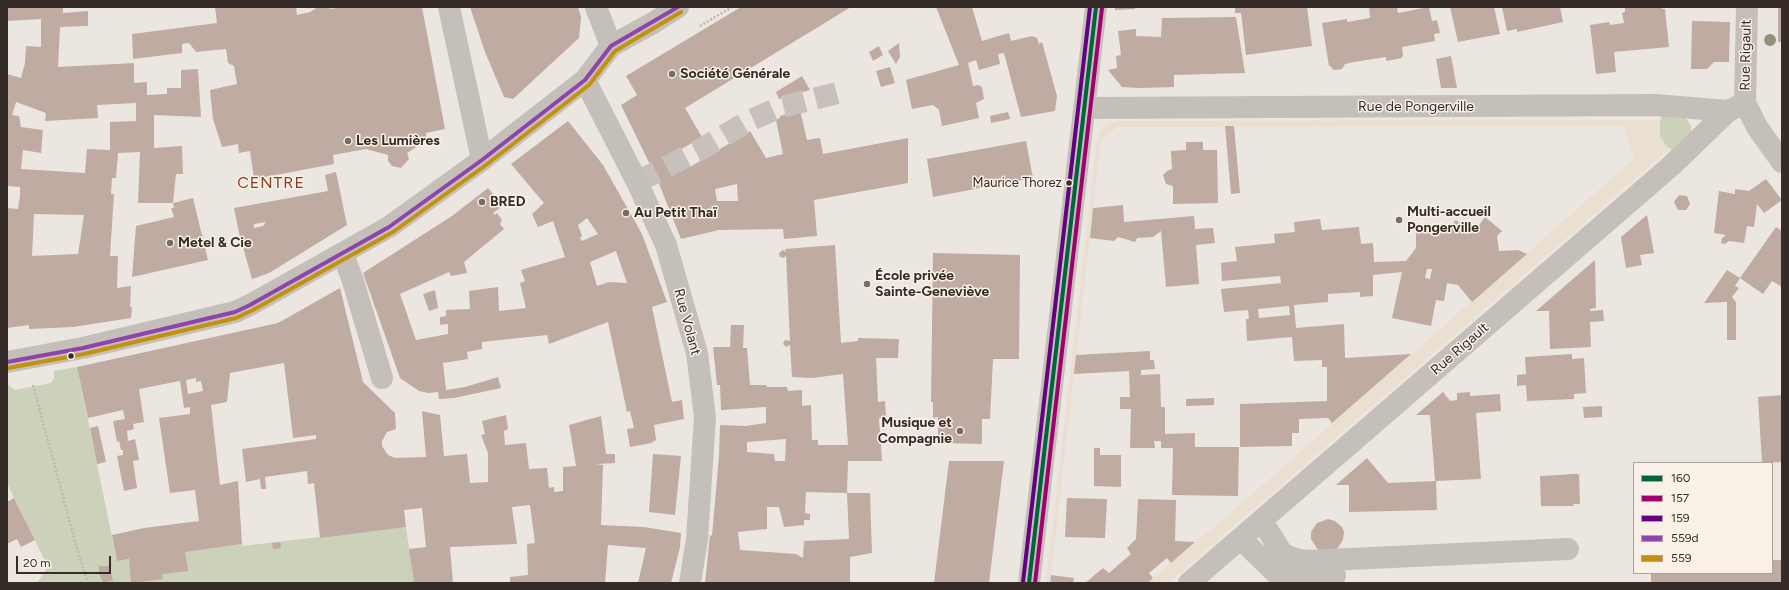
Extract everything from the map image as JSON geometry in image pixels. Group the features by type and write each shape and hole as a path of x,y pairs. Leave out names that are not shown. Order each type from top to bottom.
{"street":[{"path":"449,7 482,160"},
{"path":"596,7 610,46"},
{"path":"16,360 83,348 235,312 250,305 389,227 482,160 584,80 610,46 653,23 678,7"},
{"path":"1029,583 1096,7"},
{"name":"Rue Rigault","path":"1189,583 1736,107 1747,7"},
{"name":"Rue Volant","path":"584,80 637,182 666,245 697,352 706,417 697,539 690,583"},
{"name":"Rue de Pongerville","path":"1084,108 1656,105 1736,107"},
{"path":"1736,107 1757,128 1782,162"},
{"path":"343,254 354,281 382,378"},
{"path":"1262,521 1282,553 1305,562 1568,549"},
{"path":"1241,539 1276,573 1289,576 1335,576"}],"path":[{"path":"699,27 732,7"},
{"path":"16,360 88,583"}],"green space":[{"path":"1664,111 1686,118 1691,126 1691,132 1673,151 1665,145 1660,137 1660,120"},
{"path":"77,367 117,561 242,544 242,546 406,527 414,583 37,583 48,567 7,483 7,384 15,390 51,383 54,378 54,371"}],"shaded area":[{"path":"1660,120 1660,137 1669,149 1168,583 1148,583 1250,496 1635,158 1623,126 1117,127 1101,141 1050,583 1046,583 1097,140 1101,130 1106,125 1116,121"}],"building":[{"path":"7,7 63,7 63,13 88,11 88,26 60,27 58,67 134,63 134,83 147,82 147,95 167,94 167,88 181,88 181,70 198,69 201,117 154,115 154,148 182,146 183,174 176,174 173,203 138,203 140,152 118,153 116,178 112,178 111,194 114,194 110,256 118,256 117,288 131,286 131,318 73,327 29,329 29,325 7,328 7,208 18,209 20,187 7,186 7,74 21,78 25,63 26,46 41,47 41,19 7,21","holes":["16,102 46,113 45,121 98,118 97,105 136,103 136,121 110,122 110,150 87,149 85,173 21,169 23,150 41,153 43,130 21,127 19,116 12,115","34,214 84,215 78,254 32,256"]},
{"path":"215,7 296,7 297,15 310,12 318,7 327,7 331,9 342,7 422,7 445,129 426,133 427,140 407,153 409,159 401,168 392,166 388,161 388,155 366,149 333,155 334,164 254,179 250,151 239,153 238,144 222,147 213,119 210,90 237,84 234,66 228,63 226,49 196,52 189,43 182,44 182,53 133,59 132,34 217,23"},
{"path":"470,7 578,7 581,17 579,38 513,99 504,97 485,52"},
{"path":"741,7 851,7 685,108 702,137 680,150 690,167 750,131 766,158 783,154 776,120 780,118 780,116 800,110 807,140 820,138 823,154 908,138 908,183 814,200 817,236 784,239 783,229 719,230 681,239 658,181 621,105 637,95 626,76","holes":["737,184 738,201 717,201 715,189"]},
{"path":"936,7 972,7 982,41 1009,33 1011,41 1032,36 1037,38 1039,44 1042,42 1057,96 1055,111 1021,117 1004,53 998,54 1000,64 979,70 976,60 968,63 973,86 978,85 982,87 984,99 976,103 979,118 942,126 939,110 933,105 912,109 906,80 959,65"},
{"path":"1115,7 1135,7 1135,9 1115,10"},
{"path":"1235,7 1307,7 1312,46 1246,55 1241,13 1235,13"},
{"path":"1369,7 1397,7 1398,13 1429,7 1432,21 1437,20 1440,33 1434,34 1435,41 1402,47 1402,58 1386,61 1386,57 1354,62 1345,64 1342,69 1334,70 1329,66 1322,23 1347,19 1347,22 1370,18"},
{"path":"1450,7 1494,7 1500,34 1458,42"},
{"path":"1502,7 1560,7 1563,22 1517,32 1517,29 1507,31"},
{"path":"1625,7 1662,7 1662,9 1665,9 1669,47 1614,52 1616,72 1596,74 1590,25 1609,22 1610,25 1624,23 1622,13 1625,12"},
{"path":"1778,7 1782,7 1782,42 1778,42"},
{"path":"1236,17 1245,73 1174,75 1174,87 1139,88 1122,87 1108,70 1117,68 1116,56 1121,55 1118,31 1136,29 1136,36 1161,37 1162,18"},
{"path":"1692,21 1730,22 1729,62 1714,62 1707,69 1691,69"},
{"path":"899,43 900,57 896,64 888,51"},
{"path":"879,46 883,55 873,61 869,52"},
{"path":"1451,56 1457,88 1441,88 1436,59"},
{"path":"890,67 895,83 881,87 876,71"},
{"path":"802,76 810,90 779,99 776,92"},
{"path":"1008,112 1010,119 991,123 990,116"},
{"path":"568,121 603,165 642,234 667,302 652,307 672,402 682,400 684,419 654,425 656,440 651,443 630,447 627,429 634,428 630,411 627,412 608,322 549,344 547,335 482,342 482,349 467,352 468,359 443,363 446,390 465,387 498,377 501,388 454,398 439,399 438,392 428,393 419,391 400,378 363,273 452,216 488,188 503,206 493,213 495,215 497,213 502,220 500,224 504,229 464,262 467,273 451,276 449,272 400,294 416,340 448,334 448,324 440,325 440,317 446,316 446,310 470,309 469,291 498,287 499,311 526,308 520,283 525,281 521,270 565,257 553,221 538,227 532,214 544,203 511,164","holes":["587,218 598,234 582,241 580,238 582,236 578,225","616,251 627,283 609,282 597,286 590,262"]},
{"path":"1225,126 1234,126 1240,193 1231,194"},
{"path":"1026,141 1033,178 933,197 927,159"},
{"path":"1186,142 1203,142 1203,150 1217,150 1218,203 1173,204 1173,186 1166,184 1163,175 1172,169 1171,151 1186,150"},
{"path":"336,172 347,225 269,273 252,279 239,233 234,208 328,191 325,175","holes":["266,222 263,226 254,228 254,224"]},
{"path":"1766,179 1782,200 1764,213 1757,204 1754,227 1747,226 1744,243 1729,241 1725,244 1721,243 1722,238 1726,235 1714,233 1719,191 1735,194 1735,189 1749,191"},
{"path":"1679,195 1687,196 1690,204 1686,210 1678,210 1674,202"},
{"name":"Metel & Cie","path":"193,198 208,260 132,277 136,226 174,217 171,208 174,208 173,203"},
{"path":"1123,205 1124,222 1194,216 1195,229 1213,228 1215,243 1196,245 1199,284 1166,287 1161,231 1153,237 1137,238 1135,242 1118,237 1114,241 1090,238 1093,208"},
{"path":"1647,215 1654,253 1640,255 1642,265 1626,268 1621,237"},
{"path":"1485,217 1502,231 1497,236 1499,251 1518,250 1527,254 1472,302 1458,285 1447,283 1444,301 1436,300 1431,326 1392,318 1402,272 1373,275 1373,296 1360,297 1360,292 1328,294 1328,302 1294,305 1296,328 1344,324 1345,358 1411,354 1332,423 1328,418 1299,419 1299,433 1292,433 1292,446 1240,447 1240,404 1327,401 1327,367 1322,367 1322,360 1294,361 1292,337 1247,341 1246,319 1249,319 1248,310 1224,312 1221,289 1281,283 1280,276 1222,281 1221,263 1237,261 1235,247 1275,243 1274,234 1295,232 1294,222 1320,219 1322,230 1359,227 1361,244 1373,243 1374,262 1406,261 1416,248 1416,233 1426,223 1436,232 1447,230 1456,220 1466,229 1477,228","holes":["1427,269 1432,269 1430,279 1425,278","1289,306 1290,315 1259,318 1258,309"]},
{"path":"1776,227 1782,231 1782,287 1772,281 1763,294 1740,278"},
{"path":"835,245 841,343 858,341 858,338 899,339 898,358 876,358 878,402 885,401 886,417 879,418 882,461 848,461 847,493 870,493 872,553 850,557 850,583 705,583 710,535 712,536 719,456 720,425 745,426 766,423 766,407 721,410 720,385 717,385 713,347 730,347 731,325 744,325 743,348 747,348 750,385 787,387 788,391 802,390 802,406 811,405 812,440 818,440 818,445 848,445 843,374 812,378 792,377 790,345 786,347 783,344 785,340 790,341 786,255 784,258 780,257 779,253 783,250 786,252 785,249","holes":["786,439 785,461 775,461 774,454 747,452 747,442","806,492 847,493 849,539 804,541 803,558 796,554 740,550 738,532 767,529 767,507 779,507 784,527 804,525 804,520 810,520 810,514 805,513"]},
{"path":"933,253 1020,255 1019,359 993,359 990,419 982,419 982,444 938,443 938,417 933,418 933,402 931,402"},
{"path":"1595,260 1596,308 1590,309 1590,311 1603,310 1604,321 1590,322 1591,347 1550,349 1549,311 1536,311"},
{"path":"1727,270 1740,278 1735,286 1739,288 1732,297 1736,302 1736,340 1727,340 1727,302 1704,303"},
{"path":"340,288 363,382 395,413 396,429 387,432 382,441 382,446 388,455 395,458 426,457 422,411 440,415 444,456 467,454 470,483 488,482 488,453 481,435 485,434 482,421 506,415 508,429 504,431 505,445 526,443 529,469 547,468 549,488 554,487 554,492 563,491 563,467 576,466 569,425 601,416 606,454 615,454 615,463 596,464 603,465 601,525 644,527 681,533 680,547 671,583 638,583 646,548 608,545 605,583 510,583 510,577 528,575 527,544 535,543 530,505 512,507 517,544 450,547 453,583 414,583 409,549 426,547 422,508 404,510 406,527 320,538 314,483 308,484 307,471 265,477 266,489 261,489 260,479 246,482 242,449 316,439 316,435 293,438 284,363 230,373 227,402 211,405 220,485 238,481 242,544 185,552 188,571 162,574 163,579 131,583 129,559 117,561 112,535 144,528 199,521 195,490 170,493 159,418 190,414 190,407 184,408 180,381 139,389 144,422 133,424 134,429 127,431 128,441 135,439 139,460 133,461 137,488 124,491 117,456 123,455 123,450 121,450 119,441 117,442 113,421 125,419 123,410 88,418 77,367 278,323","holes":["196,378 196,382 201,381 203,391 188,394 186,380"]},
{"path":"435,290 438,308 429,311 423,294"},
{"path":"1150,351 1150,360 1154,360 1155,369 1141,370 1141,375 1160,374 1161,407 1165,407 1165,434 1195,433 1195,447 1239,447 1238,496 1172,495 1173,448 1161,448 1161,441 1154,441 1155,448 1130,448 1131,409 1120,409 1120,397 1130,397 1129,371 1074,374 1076,355"},
{"path":"1572,354 1572,359 1584,358 1586,393 1574,394 1574,399 1527,401 1526,385 1517,386 1517,375 1526,374 1525,357"},
{"path":"1443,392 1450,401 1457,400 1457,393 1470,392 1470,396 1500,394 1501,411 1476,413 1481,479 1435,481 1430,415 1416,415"},
{"path":"1782,395 1782,462 1762,462 1758,397"},
{"path":"1214,398 1214,405 1186,406 1186,399"},
{"path":"1602,406 1602,417 1584,418 1583,407"},
{"path":"98,426 106,462 97,464 90,428"},
{"path":"1094,448 1100,448 1100,455 1121,455 1121,487 1094,486"},
{"path":"653,454 681,456 675,515 649,512"},
{"path":"1367,458 1388,483 1436,481 1437,510 1349,512 1349,485 1336,485"},
{"path":"949,461 1004,461 989,583 934,583"},
{"path":"1579,474 1580,504 1573,504 1574,506 1541,506 1540,476"},
{"path":"14,498 35,540 21,547 17,539 7,544 7,502"},
{"path":"1067,498 1107,499 1105,538 1065,537"},
{"path":"1138,499 1176,500 1175,541 1195,542 1171,563 1167,558 1149,573 1153,578 1148,583 1085,583 1103,568 1109,573 1131,554 1127,548 1136,539"},
{"path":"1328,519 1335,521 1342,527 1344,532 1343,540 1337,549 1318,550 1311,539 1311,532 1317,523"},
{"path":"280,542 281,548 273,549 272,543"},
{"path":"1773,560 1782,560 1782,583 1651,583 1651,574 1773,574"},
{"path":"99,566 109,566 113,580 103,583 99,573"},
{"path":"1051,575 1074,578 1073,583 1050,583"}],"tunnel":[{"path":"637,182 703,148 749,121 778,108 837,93"}],"transit line":[{"name":"559d","path":"7,362 83,348 235,312 250,305 389,227 482,160 585,80 611,46 678,7"},
{"name":"159","path":"1023,582 1090,7"},
{"name":"160","path":"1029,583 1096,7"},
{"name":"157","path":"1035,583 1102,8"},
{"name":"559","path":"8,368 84,354 236,318 253,310 393,232 486,165 589,85 615,51 681,12"}],"place":[{"name":"Société Générale","path":"672,74"},
{"name":"Les Lumières","path":"348,141"},
{"name":"Maurice Thorez","path":"1069,183"},
{"name":"BRED","path":"482,202"},
{"name":"Au Petit Thaï","path":"626,213"},
{"name":"Multi-accueil Pongerville","path":"1399,220"},
{"name":"Metel & Cie","path":"170,243"},
{"name":"École privée Sainte-Geneviève","path":"867,284"},
{"name":"Musique et Compagnie","path":"960,431"}],"district":[{"name":"CENTRE","path":"271,183"}]}
